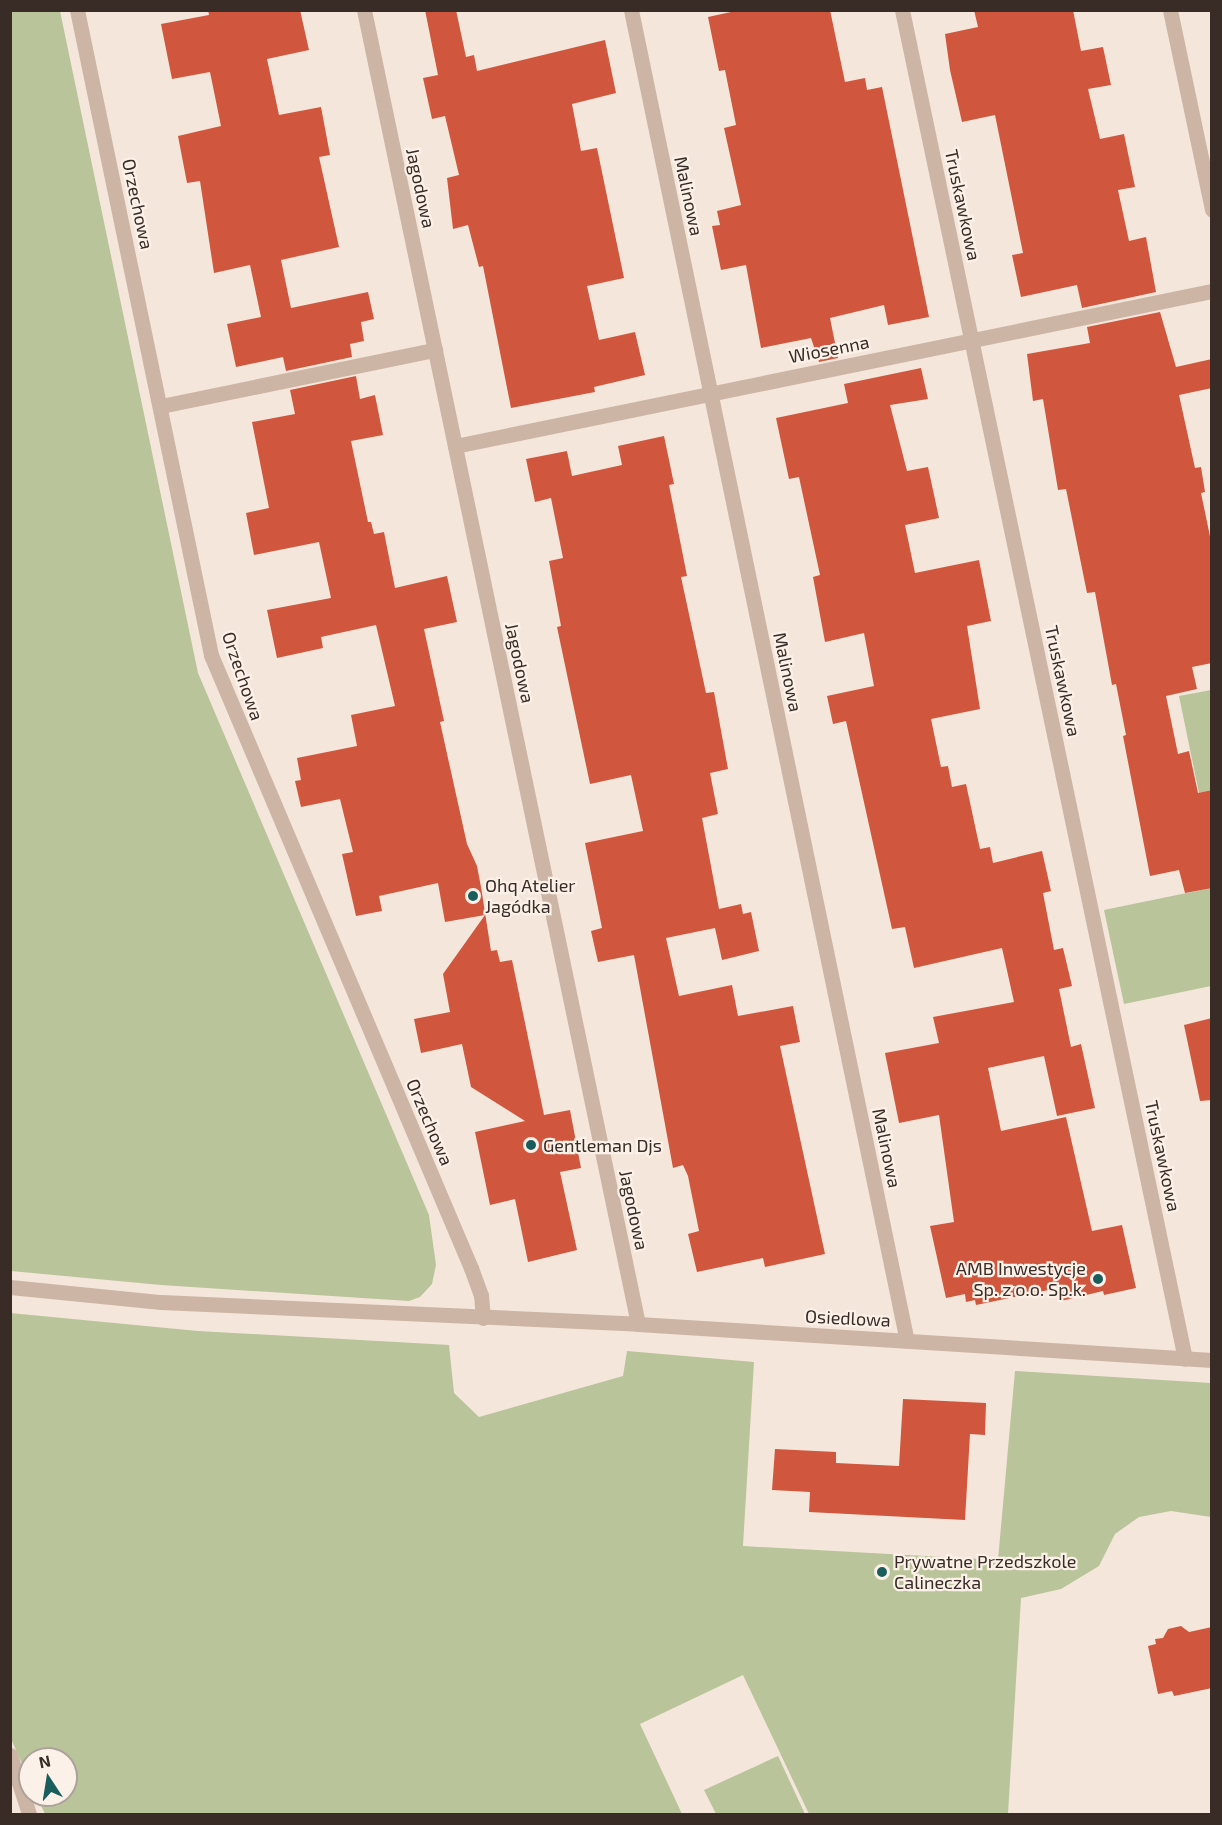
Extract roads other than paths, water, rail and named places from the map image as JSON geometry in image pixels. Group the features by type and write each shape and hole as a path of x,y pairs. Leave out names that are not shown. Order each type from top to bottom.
{"street":[{"name":"Orzechowa","path":"77,10 211,654 221,683 471,1268 481,1295 483,1318"},
{"name":"Jagodowa","path":"364,10 638,1324"},
{"name":"Malinowa","path":"631,10 907,1341"},
{"name":"Truskawkowa","path":"903,10 1185,1359"},
{"path":"1170,10 1212,210"},
{"name":"Wiosenna","path":"454,446 1212,291"},
{"path":"161,405 435,350"},
{"name":"Osiedlowa","path":"10,1287 161,1302 638,1324 1212,1360"},
{"path":"10,1755 29,1815"}],"place":[{"name":"Ohq Atelier Jagódka","path":"473,896"},
{"name":"Gentleman Djs","path":"531,1145"},
{"name":"AMB Inwestycje Sp. z o.o. Sp.k.","path":"1098,1279"},
{"name":"Prywatne Przedszkole Calineczka","path":"882,1572"}]}
